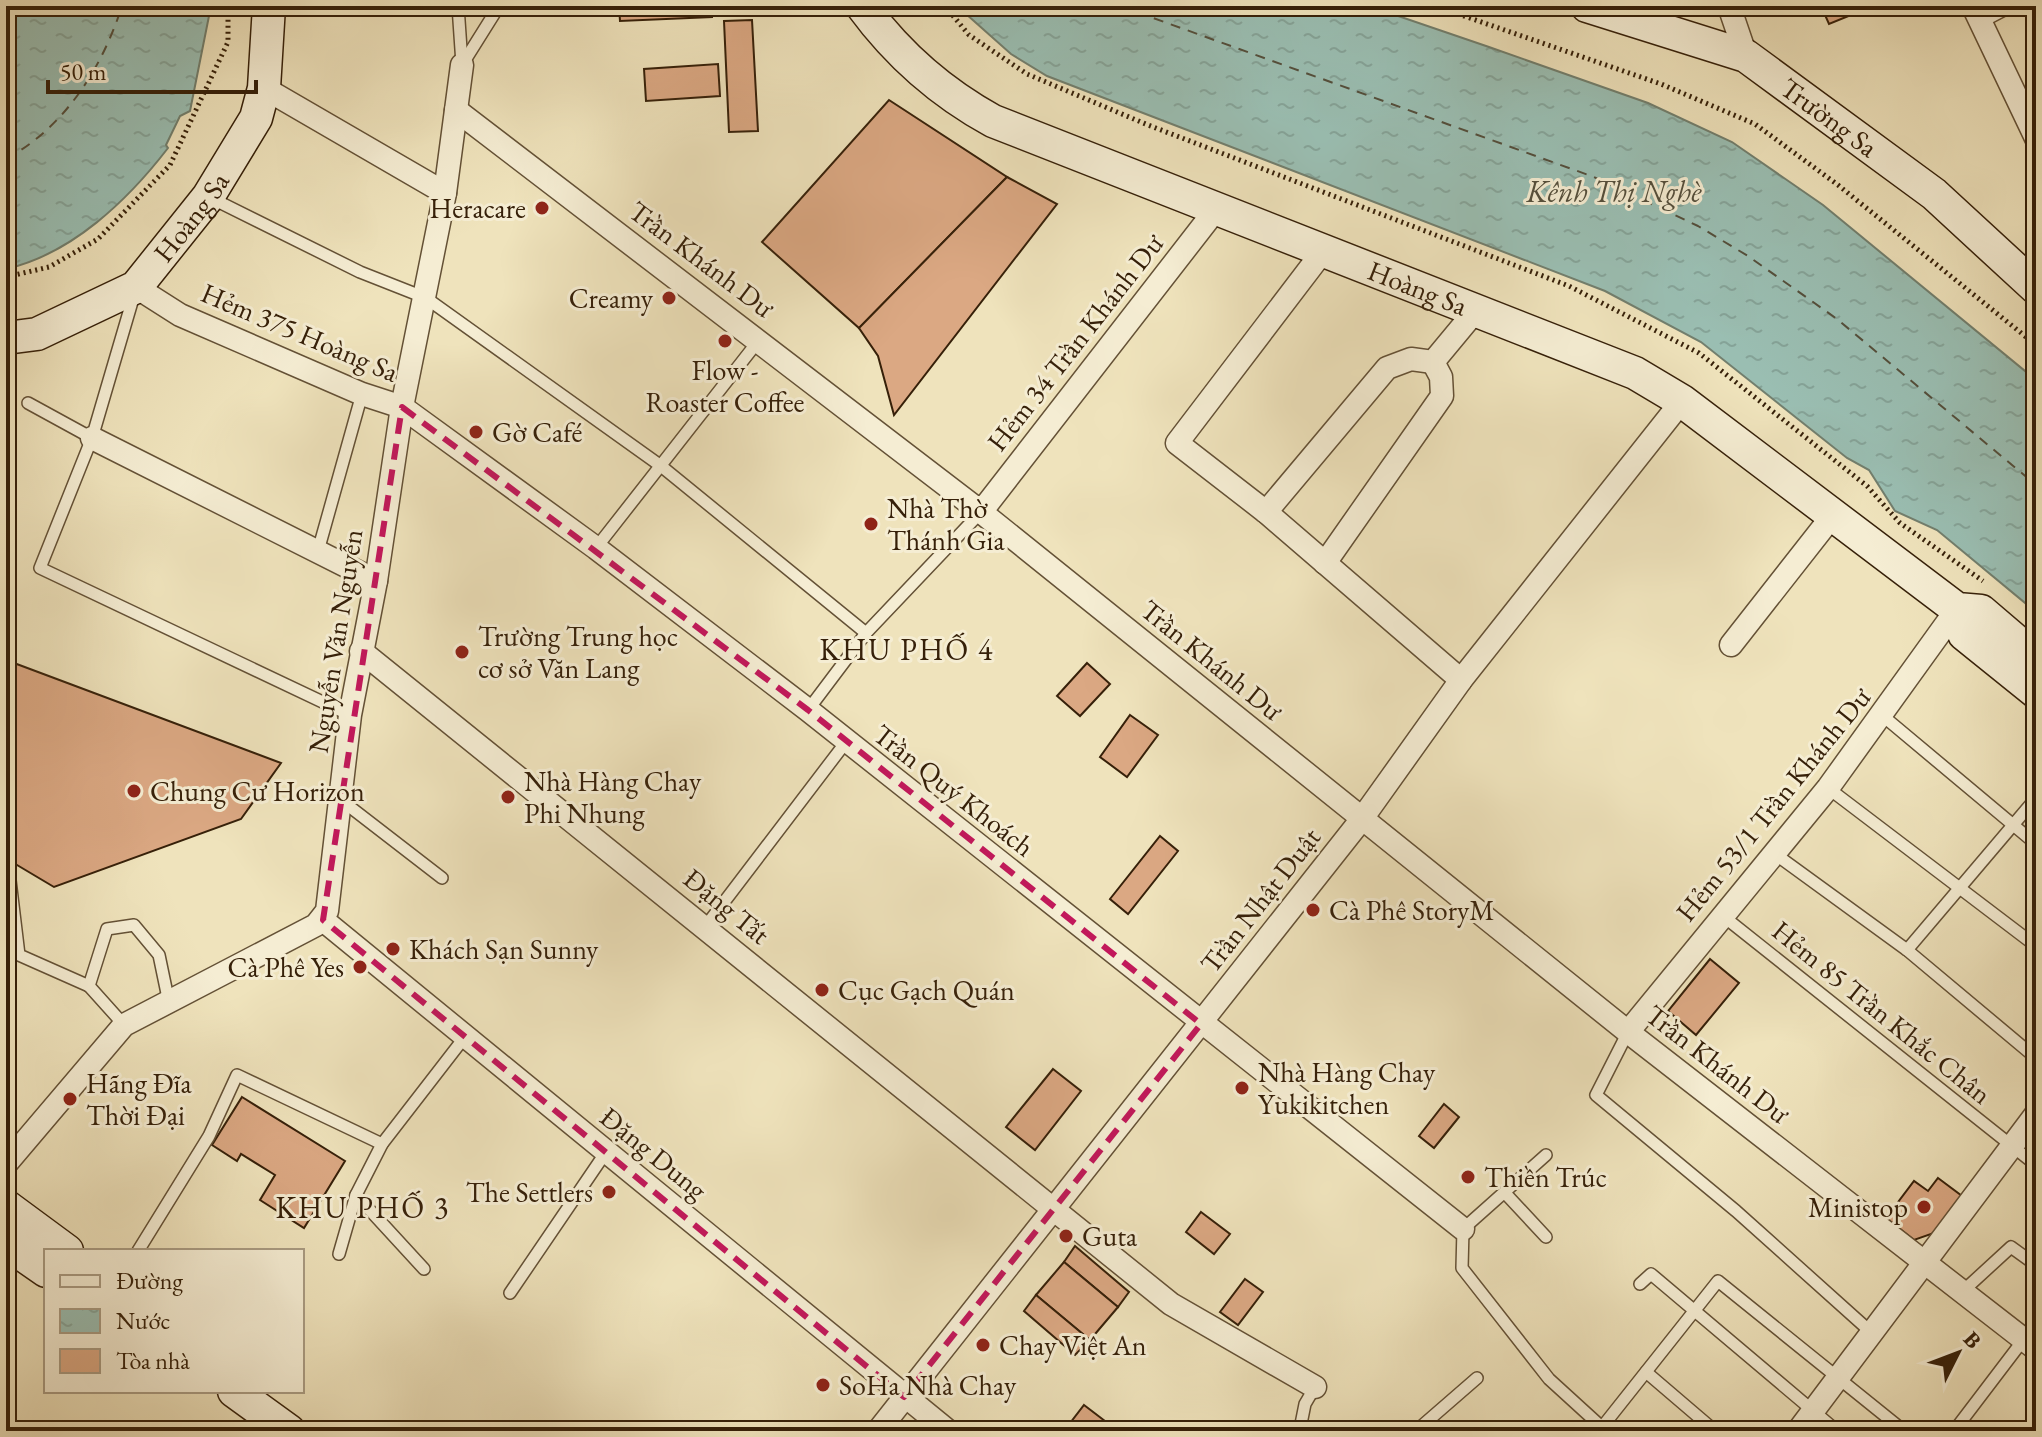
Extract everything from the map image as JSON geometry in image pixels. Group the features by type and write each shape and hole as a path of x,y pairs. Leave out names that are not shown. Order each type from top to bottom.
{"street":[{"name":"Hoàng Sa","path":"6,338 37,334 136,287 208,197 256,118 264,88 269,6"},
{"name":"Hoàng Sa","path":"862,6 918,70 966,106 993,121 1635,373 1682,401 1957,609 1981,611 2036,658"},
{"name":"Trường Sa","path":"1587,6 1746,56 1934,194 2036,288"},
{"path":"1729,6 1746,56"},
{"path":"2000,6 1976,11 2036,138"},
{"name":"Nguyễn Văn Nguyễn","path":"323,920 327,911 350,715 376,581 402,407 445,193 462,65"},
{"path":"264,88 445,193"},
{"name":"Trần Khánh Dư","path":"456,110 981,512 1628,1032 2030,1344"},
{"name":"Hẻm 34 Trần Khánh Dư","path":"981,512 1217,208"},
{"path":"1324,250 1177,443 1266,512 1461,680"},
{"name":"Hẻm 375 Hoàng Sa","path":"136,287 180,315 362,394 402,407"},
{"path":"1433,362 1477,309"},
{"path":"1266,512 1387,368 1411,359 1433,362"},
{"path":"1325,563 1442,396 1441,377 1433,362"},
{"name":"Trần Nhật Duật","path":"878,1431 1361,820 1461,680 1682,401"},
{"name":"Trần Quý Khoách","path":"402,407 596,548 808,710 1463,1229"},
{"path":"92,438 376,581"},
{"path":"1731,645 1833,515"},
{"name":"Hoàng Sa","path":"1957,609 1964,634 2036,692"},
{"name":"Hẻm 53/1 Trần Khánh Dư","path":"1628,1032 1828,788 1883,716 1957,609"},
{"name":"Ðặng Tất","path":"361,651 1171,1304 1315,1387"},
{"path":"6,1164 124,1025 323,920"},
{"name":"Đặng Dung","path":"323,920 948,1431"},
{"path":"1798,1431 2036,1114"},
{"path":"6,1206 64,1249"},
{"path":"6,1243 44,1270"},
{"path":"237,1393 289,1431"}],"lane":[{"path":"458,6 462,65"},
{"path":"462,65 499,6"},
{"path":"208,197 360,272 426,298 661,466 866,633"},
{"path":"136,287 92,438 40,568 350,715"},
{"path":"596,548 759,339"},
{"path":"318,551 362,394"},
{"path":"28,403 92,438"},
{"path":"808,710 866,633 981,512"},
{"path":"1883,716 1948,767 2036,844"},
{"path":"705,927 846,742"},
{"path":"1828,788 2036,946"},
{"path":"1907,950 2036,798"},
{"path":"341,799 442,878"},
{"path":"6,847 19,955 89,986 124,1025"},
{"path":"1775,854 1907,950 2036,1058"},
{"name":"Hẻm 85 Trần Khắc Chân","path":"1723,916 2036,1165"},
{"path":"89,986 107,929 134,925 159,955 169,1003"},
{"path":"1628,1032 1596,1095 1736,1211 1872,1333"},
{"path":"339,1254 356,1195 382,1144 464,1038"},
{"path":"139,1249 209,1136 237,1075 382,1144"},
{"path":"510,1293 606,1152"},
{"path":"1546,1155 1463,1229 1462,1268 1549,1379 1603,1430 1718,1281 1904,1431"},
{"path":"1505,1193 1546,1237"},
{"path":"356,1195 424,1269"},
{"path":"1962,1293 2011,1247 2036,1265"},
{"path":"1640,1284 1651,1274 1837,1431"},
{"path":"1954,1431 2030,1344"},
{"path":"1646,1372 1715,1431"},
{"path":"1416,1431 1477,1378"},
{"path":"1301,1424 1305,1404 1315,1387"},
{"path":"1430,1421 1440,1431"}],"path":[{"path":"6,277 49,267 98,239 170,165 228,42 228,6"},
{"path":"1435,6 1661,84 1755,124 1838,185 2036,345"}],"highlighted area":[{"path":"402,407 808,710 1201,1024 904,1397 323,920"}],"water":[{"path":"12,6 211,6 190,111 180,116 166,145 168,148 117,205 76,238 30,262 6,269 6,15"},
{"name":"Kênh Thị Nghè","path":"957,6 1369,6 1648,103 1732,142 1823,205 2036,380 2036,612 1937,530 1895,511 1869,470 1847,458 1701,342 1605,291 1047,76 1011,54"}],"building":[{"path":"619,6 711,6 712,17 620,21"},
{"path":"1821,6 1873,6 1829,24"},
{"path":"752,20 758,131 729,132 724,21"},
{"path":"718,64 720,96 646,101 644,69"},
{"path":"889,100 1007,177 859,328 762,242"},
{"path":"1007,177 1057,204 894,415 878,356 859,328"},
{"name":"Chung Cư Horizon","path":"6,660 281,763 241,819 54,887 12,862"},
{"path":"1087,663 1110,684 1080,716 1057,696"},
{"path":"1130,715 1158,735 1127,777 1100,757"},
{"path":"1160,836 1178,851 1128,914 1110,899"},
{"path":"1710,959 1739,983 1696,1035 1668,1011"},
{"path":"1053,1069 1081,1091 1035,1150 1006,1127"},
{"path":"242,1097 345,1161 304,1228 260,1200 275,1175 241,1154 237,1161 212,1145"},
{"path":"1444,1104 1459,1117 1434,1148 1419,1136"},
{"name":"Ministop","path":"1938,1178 1962,1196 1934,1233 1914,1240 1886,1218 1914,1181 1928,1191"},
{"path":"1201,1212 1230,1234 1214,1254 1186,1232"},
{"path":"1075,1246 1129,1292 1118,1307 1064,1262"},
{"path":"1064,1262 1118,1307 1090,1340 1036,1295"},
{"path":"1245,1279 1263,1292 1238,1325 1220,1312"},
{"path":"1036,1295 1090,1340 1075,1355 1024,1311"},
{"path":"1084,1405 1118,1431 1064,1431"}],"ferry route":[{"path":"6,159 46,130 79,94 104,52 122,6"},
{"path":"1120,6 1594,177 1698,226 1748,256 1837,319 2036,485"}],"place":[{"name":"Heracare","path":"542,208"},
{"name":"Creamy","path":"669,298"},
{"name":"Flow - Roaster Coffee","path":"725,341"},
{"name":"Gờ Café","path":"476,432"},
{"name":"Nhà Thờ Thánh Gia","path":"871,524"},
{"name":"Trường Trung học cơ sở Văn Lang","path":"462,652"},
{"name":"Chung Cư Horizon","path":"134,791"},
{"name":"Nhà Hàng Chay Phi Nhung","path":"508,797"},
{"name":"Cà Phê StoryM","path":"1313,910"},
{"name":"Khách Sạn Sunny","path":"393,949"},
{"name":"Cà Phê Yes","path":"360,967"},
{"name":"Cục Gạch Quán","path":"822,990"},
{"name":"Nhà Hàng Chay Yukikitchen","path":"1242,1088"},
{"name":"Hãng Đĩa Thời Đại","path":"70,1099"},
{"name":"Thiền Trúc","path":"1468,1177"},
{"name":"The Settlers","path":"609,1192"},
{"name":"Ministop","path":"1924,1207"},
{"name":"Guta","path":"1066,1236"},
{"name":"Chay Việt An","path":"983,1345"},
{"name":"SoHa Nhà Chay","path":"823,1385"}],"district":[{"name":"KHU PHỐ 4","path":"907,650"},
{"name":"KHU PHỐ 3","path":"363,1208"}]}
